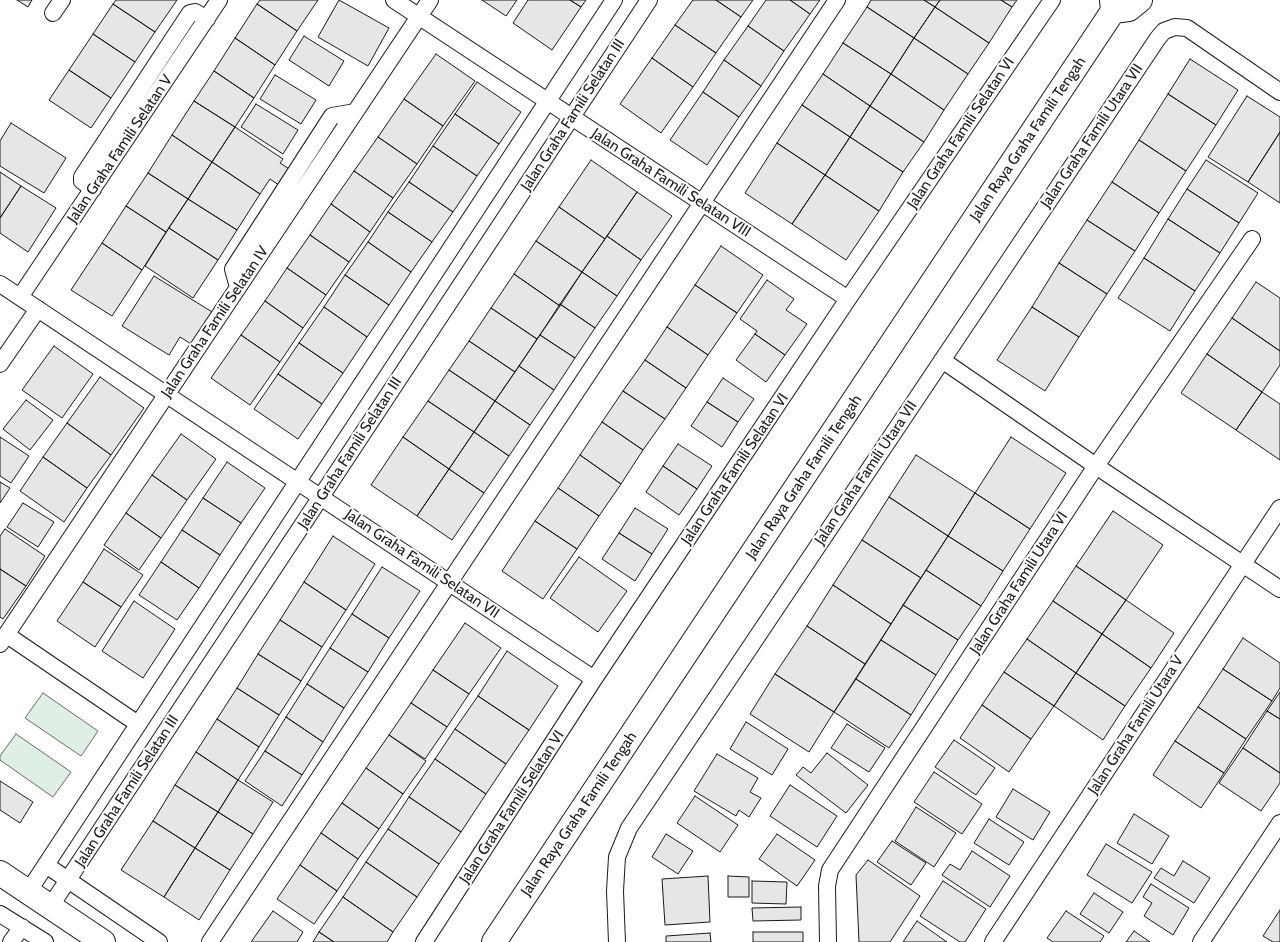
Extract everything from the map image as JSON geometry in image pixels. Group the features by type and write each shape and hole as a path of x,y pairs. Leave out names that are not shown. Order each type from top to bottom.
{"street":[{"name":"Jalan Graha Famili Selatan V","path":"20,297 219,0"},
{"name":"Jalan Graha Famili Selatan VIII","path":"394,0 848,300"},
{"name":"Jalan Graha Famili Selatan IV","path":"3,640 430,0"},
{"name":"Jalan Graha Famili Selatan III","path":"28,892 614,0"},
{"name":"Jalan Graha Famili Selatan III","path":"50,907 649,0"},
{"path":"210,942 837,0"},
{"name":"Jalan Graha Famili Selatan VI","path":"424,942 594,679 1052,0"},
{"name":"Jalan Raya Graha Famili Tengah","path":"494,942 1112,6 1129,9 1140,0"},
{"name":"Jalan Graha Famili Utara VII","path":"617,942 615,891 617,857 629,828 1158,38 1164,31 1175,26 1187,28 1280,92"},
{"name":"Jalan Graha Famili Utara VI","path":"828,942 827,886 830,870 1096,466 1252,240"},
{"name":"Jalan Graha Famili Selatan VII","path":"0,284 594,679"},
{"path":"0,364 38,309"},
{"path":"942,360 1096,466 1280,588"},
{"name":"Jalan Graha Famili Utara V","path":"993,942 1280,508"},
{"path":"3,640 138,724"},
{"path":"1201,942 1280,823"},
{"path":"46,865 159,942"},
{"path":"0,873 103,942"},
{"path":"0,914 45,942"},
{"path":"11,942 22,927"}],"green space":[{"path":"43,693 98,731 81,756 25,718"},
{"path":"16,734 71,772 53,797 0,760 0,756"}],"building":[{"path":"17,0 32,0 28,7"},
{"path":"116,0 177,0 155,32 113,4"},
{"path":"260,0 318,0 297,31 257,4"},
{"path":"339,0 389,28 368,66 318,37"},
{"path":"482,0 517,0 506,16"},
{"path":"528,0 570,0 581,7 552,50 513,23"},
{"path":"570,0 586,0 581,7"},
{"path":"693,0 716,0 741,17 716,53 675,25"},
{"path":"716,0 753,0 741,17"},
{"path":"766,0 790,0 810,14 784,51 748,26"},
{"path":"790,0 820,0 810,14"},
{"path":"871,0 924,0 935,7 914,38 867,7"},
{"path":"924,0 940,0 935,7"},
{"path":"940,0 1001,0 1012,7 989,43 935,7"},
{"path":"1001,0 1017,0 1012,7"},
{"path":"113,4 155,32 135,62 93,34"},
{"path":"257,4 297,31 275,65 235,38"},
{"path":"867,7 914,38 891,74 843,43"},
{"path":"935,7 989,43 968,74 914,38"},
{"path":"675,25 716,53 693,87 652,58"},
{"path":"748,26 784,51 761,86 724,60"},
{"path":"93,34 135,62 111,98 69,70"},
{"path":"304,36 344,61 329,86 289,60"},
{"path":"235,38 275,65 254,98 214,71"},
{"path":"914,38 968,74 944,110 891,74"},
{"path":"843,43 891,74 870,106 823,74"},
{"path":"436,54 475,81 443,126 404,99"},
{"path":"652,58 693,87 661,133 620,104"},
{"path":"1190,59 1238,90 1216,125 1168,94"},
{"path":"724,60 761,86 739,117 703,92"},
{"path":"69,70 111,98 91,128 49,100"},
{"path":"214,71 254,98 235,127 194,101"},
{"path":"823,74 870,106 850,137 802,105"},
{"path":"891,74 944,110 924,142 870,106"},
{"path":"275,75 316,100 301,124 260,99"},
{"path":"477,82 521,112 499,144 455,114"},
{"path":"703,92 739,117 707,165 670,140"},
{"path":"1168,94 1216,125 1186,171 1139,140"},
{"path":"1247,96 1280,117 1280,132 1248,182 1208,157"},
{"path":"404,99 443,126 417,164 378,137"},
{"path":"194,101 235,127 212,162 172,135"},
{"path":"256,104 298,130 283,154 241,127"},
{"path":"802,105 850,137 825,175 777,143"},
{"path":"870,106 924,142 903,172 850,137"},
{"path":"455,114 499,144 477,176 433,146"},
{"path":"11,123 66,158 44,193 0,166 0,141"},
{"path":"235,127 283,159 280,163 294,172 283,188 270,179 260,194 212,162"},
{"path":"1280,132 1280,203 1248,182"},
{"path":"172,135 212,162 188,199 148,173"},
{"path":"378,137 417,164 393,198 354,171"},
{"path":"850,137 903,172 879,211 825,175"},
{"path":"1139,140 1186,171 1159,213 1112,182"},
{"path":"777,143 825,175 792,224 745,193"},
{"path":"433,146 477,176 453,212 409,182"},
{"path":"591,160 637,192 605,239 559,207"},
{"path":"1206,160 1258,193 1239,223 1187,189"},
{"path":"212,162 260,194 237,230 188,199"},
{"path":"354,171 393,198 370,232 331,204"},
{"path":"0,172 21,186 0,218"},
{"path":"148,173 188,199 166,232 126,206"},
{"path":"825,175 879,211 846,260 792,224"},
{"path":"409,182 453,212 432,242 388,212"},
{"path":"1112,182 1159,213 1135,251 1087,220"},
{"path":"21,186 56,208 28,252 0,233 0,218"},
{"path":"1187,189 1239,223 1220,253 1168,219"},
{"path":"637,192 672,216 641,260 607,236"},
{"path":"188,199 237,230 218,260 169,228"},
{"path":"331,204 370,232 349,262 310,235"},
{"path":"126,206 166,232 142,270 102,243"},
{"path":"559,207 605,239 582,272 536,241"},
{"path":"388,212 432,242 411,272 368,242"},
{"path":"1168,219 1220,253 1195,291 1144,258"},
{"path":"1087,220 1135,251 1107,294 1059,263"},
{"path":"169,228 218,260 193,298 145,266"},
{"path":"310,235 349,262 326,295 287,268"},
{"path":"607,236 641,260 617,296 582,272"},
{"path":"536,241 582,272 560,306 514,274"},
{"path":"368,242 411,272 389,305 345,275"},
{"path":"102,243 142,270 112,316 71,290"},
{"path":"721,246 763,275 737,313 695,285"},
{"path":"1144,258 1195,291 1170,331 1118,298"},
{"path":"1059,263 1107,294 1079,337 1032,307"},
{"path":"287,268 326,295 303,328 265,301"},
{"path":"582,272 617,296 595,328 560,304"},
{"path":"514,274 560,306 537,339 491,308"},
{"path":"345,275 389,305 367,337 324,307"},
{"path":"154,276 217,315 196,347 180,337 169,355 122,326"},
{"path":"767,280 794,299 786,310 807,324 785,355 755,334 757,331 740,319"},
{"path":"1256,282 1280,298 1280,351 1232,318"},
{"path":"695,285 737,313 708,355 667,327"},
{"path":"265,301 303,328 280,362 241,335"},
{"path":"560,304 595,328 575,358 540,335"},
{"path":"324,307 367,337 343,373 299,343"},
{"path":"1032,307 1079,337 1045,391 997,360"},
{"path":"491,308 537,339 515,372 469,341"},
{"path":"1232,318 1280,351 1280,365 1262,392 1207,354"},
{"path":"667,327 708,355 686,388 645,360"},
{"path":"755,334 785,355 766,382 736,360"},
{"path":"241,335 280,362 250,405 211,378"},
{"path":"540,335 575,358 554,390 519,366"},
{"path":"469,341 515,372 495,401 449,370"},
{"path":"299,343 343,373 322,404 278,374"},
{"path":"54,346 93,374 62,418 22,390"},
{"path":"1207,354 1262,392 1236,430 1181,393"},
{"path":"645,360 686,388 665,419 623,391"},
{"path":"519,366 554,390 530,425 495,401"},
{"path":"449,370 495,401 474,432 428,401"},
{"path":"278,374 322,404 298,439 254,409"},
{"path":"100,377 144,408 111,455 67,423"},
{"path":"723,378 754,399 738,422 707,402"},
{"path":"623,391 665,419 643,450 602,422"},
{"path":"1262,392 1280,404 1280,460 1236,430"},
{"path":"26,400 53,420 30,450 3,429"},
{"path":"428,401 474,432 449,469 403,437"},
{"path":"495,401 530,425 509,456 474,432"},
{"path":"707,402 738,422 722,447 691,426"},
{"path":"602,422 643,450 621,484 580,455"},
{"path":"67,423 111,455 87,488 43,457"},
{"path":"474,432 509,456 484,493 449,469"},
{"path":"181,434 216,459 187,500 152,475"},
{"path":"0,437 29,456 11,483 0,476"},
{"path":"403,437 449,469 417,516 371,485"},
{"path":"1011,437 1066,473 1030,529 975,493"},
{"path":"678,444 712,466 697,489 663,466"},
{"path":"580,455 621,484 599,516 558,488"},
{"path":"916,455 975,493 948,536 889,497"},
{"path":"43,457 87,488 64,522 20,491"},
{"path":"227,462 265,488 241,523 203,498"},
{"path":"663,466 697,489 679,515 646,492"},
{"path":"449,469 484,493 452,540 417,516"},
{"path":"152,475 187,500 161,538 126,513"},
{"path":"0,482 10,488 0,503"},
{"path":"558,488 599,516 577,549 535,521"},
{"path":"975,493 1030,529 1003,571 948,536"},
{"path":"889,497 948,536 921,578 862,540"},
{"path":"203,498 241,523 220,555 182,530"},
{"path":"23,503 54,522 38,547 7,527"},
{"path":"635,508 668,529 652,554 619,533"},
{"path":"1113,511 1163,545 1126,600 1076,566"},
{"path":"126,513 161,538 139,570 104,545"},
{"path":"535,521 577,549 543,599 502,571"},
{"path":"5,529 45,556 26,586 0,569 0,536"},
{"path":"182,530 220,555 199,588 161,562"},
{"path":"619,533 652,554 635,581 602,559"},
{"path":"333,536 375,564 346,610 304,582"},
{"path":"948,536 1003,571 981,606 926,570"},
{"path":"862,540 921,578 891,624 833,585"},
{"path":"104,549 143,575 121,607 83,582"},
{"path":"579,557 627,591 598,632 550,598"},
{"path":"161,562 199,588 177,620 139,595"},
{"path":"1076,566 1126,600 1102,634 1053,601"},
{"path":"382,567 420,591 389,638 352,614"},
{"path":"0,569 26,586 3,619 0,617"},
{"path":"926,570 981,606 958,640 903,605"},
{"path":"83,582 121,607 95,647 57,621"},
{"path":"304,582 346,610 322,647 280,620"},
{"path":"833,585 891,624 865,664 807,626"},
{"path":"1126,600 1174,633 1151,668 1102,634"},
{"path":"134,601 175,629 143,678 102,651"},
{"path":"1053,601 1102,634 1076,673 1027,639"},
{"path":"903,605 958,640 936,675 881,640"},
{"path":"352,614 389,638 368,672 330,648"},
{"path":"280,620 322,647 301,681 258,654"},
{"path":"465,623 501,648 469,694 433,670"},
{"path":"807,626 865,664 834,712 775,674"},
{"path":"1102,634 1151,668 1125,706 1076,673"},
{"path":"1243,638 1280,663 1280,688 1272,701 1223,669"},
{"path":"1027,639 1076,673 1054,706 1004,672"},
{"path":"881,640 936,675 911,715 856,679"},
{"path":"330,648 368,672 344,708 307,684"},
{"path":"507,651 558,686 529,730 478,696"},
{"path":"258,654 301,681 279,715 237,688"},
{"path":"1223,669 1272,701 1246,739 1198,707"},
{"path":"433,670 469,694 447,727 411,703"},
{"path":"1004,672 1054,706 1031,739 982,705"},
{"path":"1076,673 1125,706 1103,740 1054,706"},
{"path":"775,674 834,712 809,752 750,714"},
{"path":"856,679 911,715 889,748 834,712"},
{"path":"307,684 344,708 323,742 286,717"},
{"path":"237,688 279,715 259,747 217,719"},
{"path":"1280,692 1280,719 1267,711"},
{"path":"478,696 529,730 506,764 455,729"},
{"path":"411,703 447,727 425,759 389,735"},
{"path":"982,705 1031,739 1009,772 960,738"},
{"path":"1198,707 1246,739 1224,773 1175,741"},
{"path":"1267,711 1280,719 1280,773 1243,748"},
{"path":"286,717 323,742 302,775 265,751"},
{"path":"217,719 259,747 238,780 196,752"},
{"path":"746,722 788,749 772,775 730,749"},
{"path":"847,724 885,748 869,772 831,748"},
{"path":"455,729 506,764 486,794 435,759"},
{"path":"389,735 426,761 403,794 366,768"},
{"path":"954,740 995,768 976,795 935,767"},
{"path":"1175,741 1224,773 1201,808 1153,775"},
{"path":"1243,748 1280,773 1280,783 1261,811 1219,783"},
{"path":"265,751 302,775 282,806 245,781"},
{"path":"196,752 238,780 218,812 175,785"},
{"path":"827,753 868,785 846,813 796,775 803,767 811,773"},
{"path":"717,754 758,778 750,792 761,798 749,817 739,810 736,816 694,791"},
{"path":"435,759 486,794 461,832 409,797"},
{"path":"366,768 403,794 379,829 342,803"},
{"path":"934,772 982,804 962,834 914,802"},
{"path":"238,780 273,802 253,834 218,812"},
{"path":"0,781 33,802 20,823 0,810"},
{"path":"175,785 218,812 195,848 153,821"},
{"path":"790,785 837,816 817,847 770,816"},
{"path":"1013,789 1050,812 1033,840 996,817"},
{"path":"695,796 738,825 720,852 677,823"},
{"path":"409,797 461,832 439,864 388,829"},
{"path":"342,803 379,829 358,859 321,833"},
{"path":"916,807 956,833 934,867 895,841"},
{"path":"218,812 253,834 230,870 195,848"},
{"path":"1134,814 1169,836 1152,864 1117,843"},
{"path":"989,819 1024,842 1009,865 974,843"},
{"path":"153,821 195,848 164,897 121,870"},
{"path":"388,829 439,864 417,897 366,862"},
{"path":"321,833 358,859 337,891 300,865"},
{"path":"666,834 693,851 678,874 652,857"},
{"path":"777,834 815,860 797,886 759,859"},
{"path":"892,841 926,863 911,885 877,862"},
{"path":"1106,844 1152,872 1132,903 1087,875"},
{"path":"195,848 230,870 199,920 164,897"},
{"path":"972,851 1010,876 990,907 942,875 950,864 960,870"},
{"path":"868,860 920,896 890,942 859,942 856,875"},
{"path":"1183,861 1210,878 1194,903 1154,878 1161,868 1174,876"},
{"path":"366,862 417,897 393,932 343,897"},
{"path":"300,865 337,891 314,924 277,899"},
{"path":"708,876 710,922 665,925 662,879"},
{"path":"728,876 749,877 749,897 728,897"},
{"path":"752,881 787,882 786,904 752,903"},
{"path":"943,881 986,909 965,942 960,942 920,916"},
{"path":"1151,884 1189,908 1173,935 1144,916 1152,903 1143,897"},
{"path":"1094,893 1123,912 1109,933 1080,914"},
{"path":"343,897 393,932 387,942 334,942 319,932"},
{"path":"801,907 801,920 753,921 752,908"},
{"path":"1280,910 1280,942 1273,942 1263,936"},
{"path":"273,911 303,932 297,942 251,942"},
{"path":"1066,911 1104,936 1100,942 1053,942 1047,938"},
{"path":"917,921 947,942 903,942"},
{"path":"1134,931 1150,942 1126,942"},
{"path":"319,932 334,942 313,942"},
{"path":"753,932 803,932 803,942 753,942"},
{"path":"710,933 711,942 666,942 666,936"}]}
